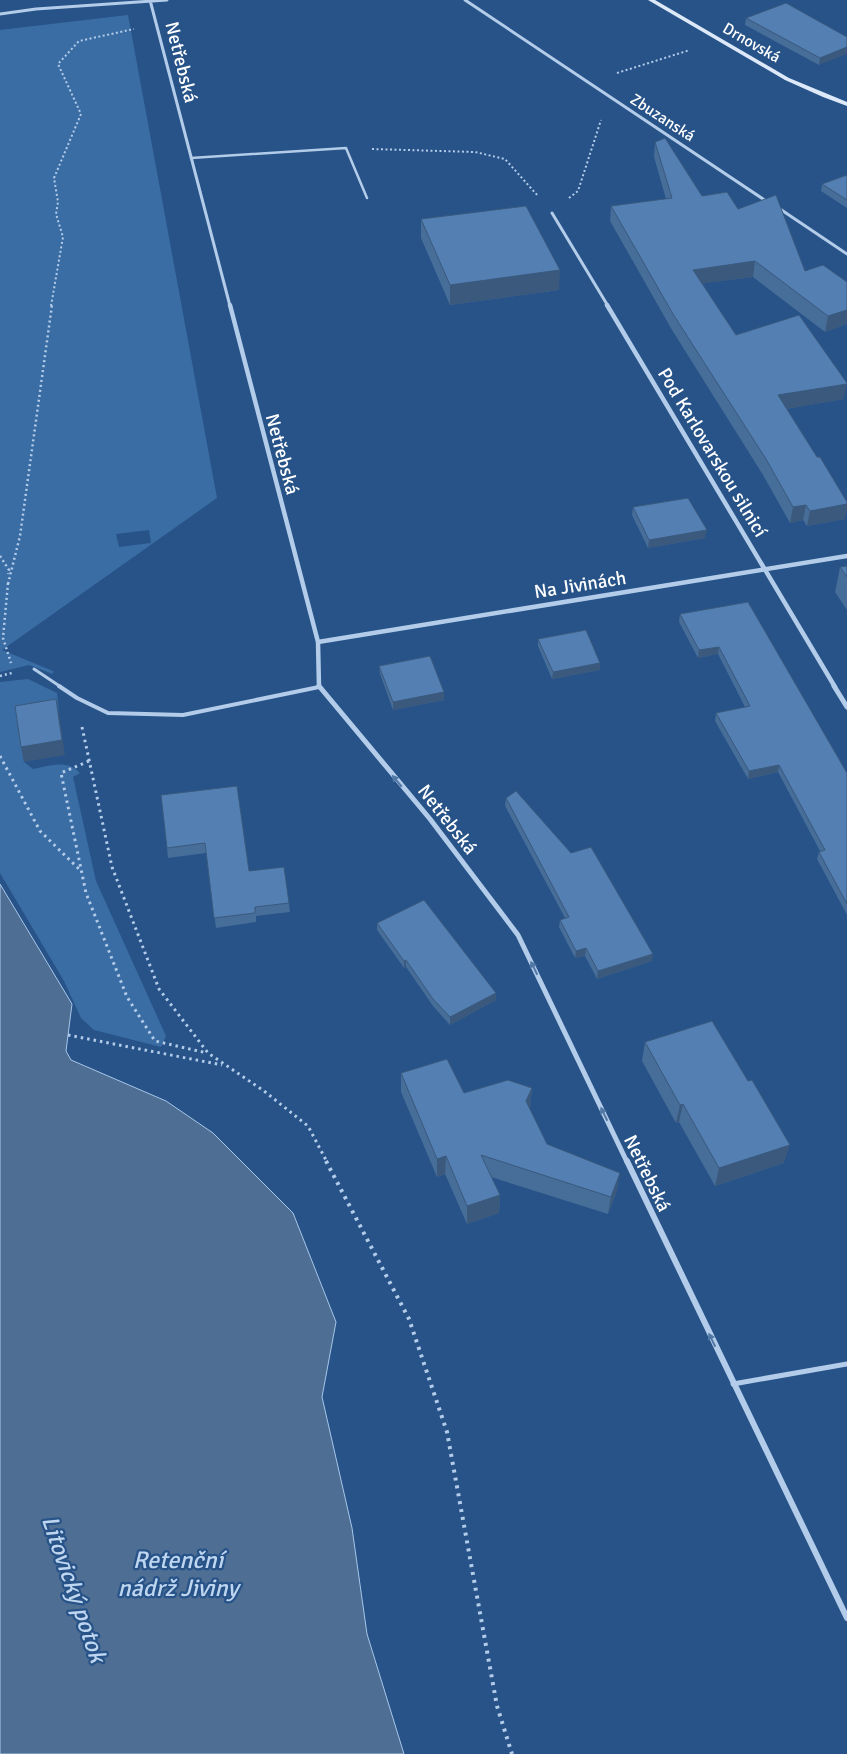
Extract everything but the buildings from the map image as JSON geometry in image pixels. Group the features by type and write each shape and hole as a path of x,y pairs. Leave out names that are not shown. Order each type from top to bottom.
{"main road":[{"name":"Drnovská","path":"652,0 788,79 846,104"}],"street":[{"path":"0,14 36,9 166,0"},
{"name":"Zbuzanská","path":"465,0 847,254"},
{"name":"Netřebská","path":"150,1 318,642 319,687 430,819 518,935 847,1618"},
{"name":"Pod Karlovarskou silnicí","path":"552,212 847,707"},
{"name":"Na Jivinách","path":"318,642 847,556"}],"lane":[{"path":"191,158 346,148 367,198"},
{"path":"34,669 77,698 108,713 183,715 319,687"},
{"path":"733,1384 847,1364"}],"path":[{"path":"8,584 20,536 53,294 63,237 56,214 58,202 54,178 81,114 58,64 79,41 139,28"},
{"path":"588,82 673,56"},
{"path":"346,148 475,152 505,159 552,212 578,191 609,97"},
{"path":"0,556 9,570 3,638 14,673"},
{"path":"0,756 40,831 82,872"},
{"path":"208,1053 154,1041 127,997 86,893 61,773 89,762 112,867 159,989 208,1053 264,1091 308,1126 409,1319 447,1432 498,1706 512,1754"},
{"path":"68,1035 225,1065"}],"shaded area":[{"path":"128,15 217,498 2,650 53,671 53,674 29,665 0,672 0,30","holes":["149,530 151,543 119,547 116,534"]},
{"path":"28,679 57,693 59,714 19,720 24,762 33,769 52,765 64,765 80,773 73,777 96,881 166,1036 161,1047 94,1030 81,1018 64,981 0,873 0,682"}],"water":[{"name":"Retenční nádrž Jiviny","path":"0,884 72,1004 66,1051 71,1060 166,1101 213,1133 293,1213 336,1322 322,1397 352,1528 367,1634 404,1754 0,1754"}],"water label":[{"name":"Litovický potok","path":"74,1589"}]}
